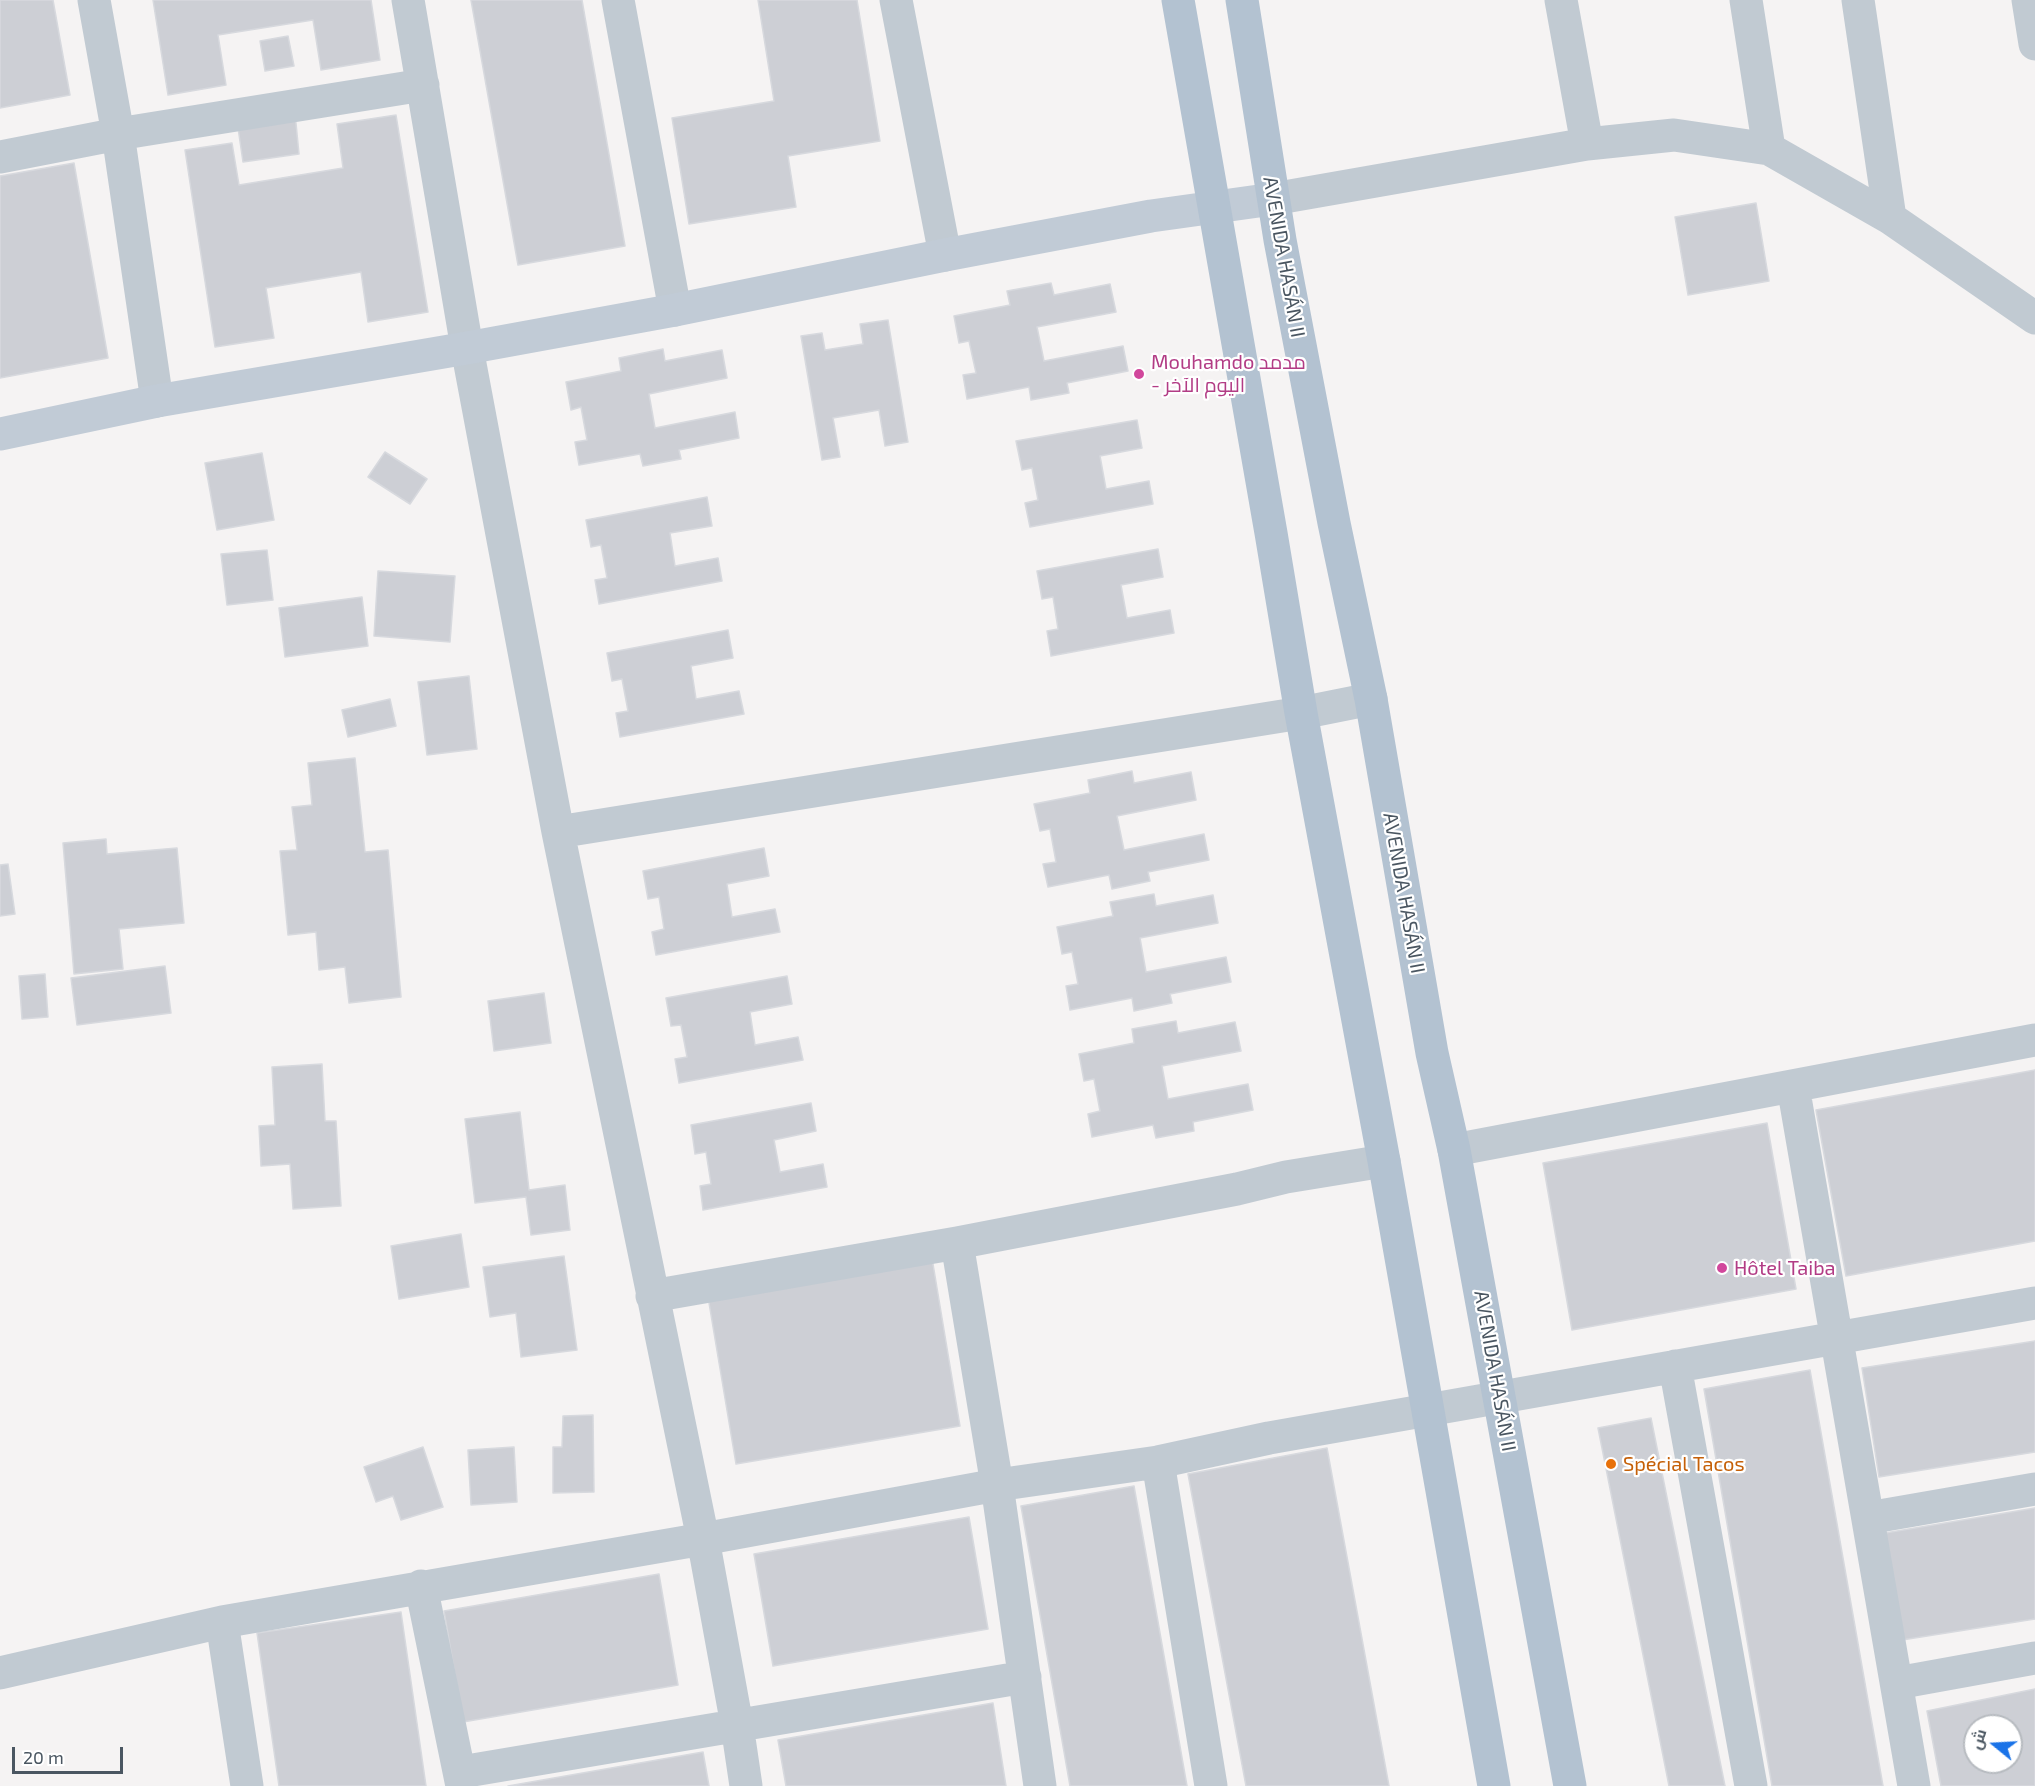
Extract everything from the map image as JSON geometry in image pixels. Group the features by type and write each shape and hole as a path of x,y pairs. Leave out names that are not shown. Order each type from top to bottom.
{"main road":[{"path":"1178,0 1301,713 1429,1409 1494,1786"},
{"name":"AVENIDA HASÁN II","path":"1242,0 1274,199 1331,512 1371,699 1432,1053 1454,1150 1570,1786"}],"street":[{"path":"94,0 118,134 157,401"},
{"path":"408,0 467,348 558,832 703,1539 746,1786"},
{"path":"618,0 675,310"},
{"path":"896,0 945,255"},
{"path":"1561,0 1587,144"},
{"path":"1746,0 1769,149"},
{"path":"1858,0 1890,218"},
{"path":"2028,0 2035,44"},
{"path":"0,157 118,134 423,85"},
{"path":"0,434 157,401 675,310 1151,216 1274,199 1587,144 1674,135 1769,149 1890,218 2035,318"},
{"path":"558,832 1301,713 1371,699"},
{"path":"1454,1150 2035,1040"},
{"path":"1793,1086 1914,1786"},
{"path":"652,1296 957,1243 1237,1189 1297,1175 1384,1161"},
{"path":"957,1243 997,1485 1040,1786"},
{"path":"0,1673 222,1622 703,1539 997,1485 1158,1462 1269,1438 2035,1303"},
{"path":"1675,1366 1751,1786"},
{"path":"1158,1462 1210,1786"},
{"path":"1868,1518 2035,1489"},
{"path":"421,1586 461,1779 737,1725 1025,1677"},
{"path":"222,1622 247,1786"},
{"path":"1897,1683 2035,1658"}],"building":[{"path":"0,0 53,0 70,95 0,108"},
{"path":"153,0 371,0 380,60 321,70 313,20 218,35 226,85 168,95"},
{"path":"471,0 582,0 625,246 518,265"},
{"path":"758,0 857,0 880,141 788,156 796,207 689,224 672,118 774,101"},
{"path":"288,36 294,66 265,71 260,41"},
{"path":"295,113 299,154 243,162 237,121"},
{"path":"396,115 428,312 368,322 361,272 266,288 274,338 215,347 185,150 232,143 239,185 343,168 337,124"},
{"path":"74,163 108,358 0,378 0,176"},
{"path":"1756,203 1769,281 1688,295 1675,217"},
{"path":"1051,283 1054,295 1110,284 1116,312 1037,327 1044,361 1123,346 1128,371 1067,383 1069,393 1031,400 1029,387 967,399 963,375 976,373 969,341 959,343 954,316 1010,305 1007,291"},
{"path":"888,320 908,442 885,446 879,410 833,418 840,457 822,460 801,336 822,333 825,350 863,344 860,324"},
{"path":"663,349 665,361 722,350 727,378 649,394 655,428 735,412 739,438 679,450 681,459 643,466 640,454 579,465 575,442 587,440 581,407 571,410 566,382 621,371 619,358"},
{"path":"1137,420 1142,448 1100,456 1106,489 1149,481 1153,504 1030,527 1025,503 1038,500 1032,468 1022,470 1016,441"},
{"path":"385,452 427,479 410,504 368,477"},
{"path":"262,453 274,520 217,530 205,463"},
{"path":"707,497 712,526 670,533 675,566 718,558 722,581 599,604 595,580 607,578 601,545 591,547 586,520"},
{"path":"1158,549 1163,577 1121,585 1127,618 1170,610 1174,633 1051,656 1047,631 1058,629 1053,597 1042,599 1037,571"},
{"path":"267,550 273,600 227,605 221,554"},
{"path":"378,571 455,576 450,642 374,636"},
{"path":"362,597 368,646 285,657 279,608"},
{"path":"728,630 733,658 691,666 696,699 739,691 744,714 620,737 616,713 628,711 622,679 612,681 607,653"},
{"path":"469,676 477,749 427,755 418,682"},
{"path":"390,699 396,726 348,737 342,710"},
{"path":"355,758 365,852 388,850 401,997 349,1003 345,967 319,970 316,932 288,935 280,851 297,850 292,807 312,805 308,763"},
{"path":"1132,771 1134,783 1191,772 1196,800 1117,816 1124,850 1204,834 1209,860 1148,872 1150,881 1112,889 1109,875 1048,887 1043,864 1056,862 1050,829 1040,831 1034,804 1090,793 1088,780"},
{"path":"106,839 107,854 177,848 184,923 119,929 123,969 74,974 63,843"},
{"path":"764,848 769,876 727,884 732,917 775,909 780,932 656,955 652,932 664,929 659,897 648,899 643,871"},
{"path":"8,864 15,914 0,916 0,865"},
{"path":"1154,894 1156,906 1213,895 1218,923 1140,938 1146,972 1226,957 1231,982 1170,994 1172,1003 1134,1011 1132,998 1070,1010 1066,986 1078,984 1072,952 1062,954 1057,927 1113,916 1110,902"},
{"path":"165,966 171,1013 77,1025 71,978"},
{"path":"45,974 48,1017 22,1019 19,976"},
{"path":"787,976 792,1004 750,1012 755,1045 798,1037 803,1060 679,1083 675,1059 687,1057 681,1025 671,1026 666,998"},
{"path":"544,993 551,1043 494,1051 488,1001"},
{"path":"1176,1021 1178,1033 1235,1022 1241,1051 1162,1066 1168,1099 1248,1084 1253,1110 1193,1122 1194,1131 1156,1138 1153,1125 1092,1137 1088,1114 1100,1111 1094,1079 1084,1081 1079,1054 1134,1043 1132,1029"},
{"path":"322,1064 325,1121 336,1121 341,1206 293,1209 290,1164 261,1166 259,1126 275,1125 272,1067"},
{"path":"2035,1070 2035,1241 1846,1276 1816,1110"},
{"path":"811,1103 816,1131 774,1140 780,1172 823,1164 827,1187 703,1210 700,1186 711,1184 706,1152 695,1154 691,1125"},
{"path":"520,1112 529,1190 565,1185 570,1230 531,1235 526,1197 475,1203 465,1119"},
{"path":"1767,1123 1796,1289 1572,1330 1543,1163"},
{"path":"461,1234 469,1287 399,1299 391,1246"},
{"path":"564,1256 577,1350 521,1357 516,1313 490,1317 483,1267"},
{"path":"932,1258 960,1426 736,1464 708,1297"},
{"path":"2035,1341 2035,1452 1879,1477 1862,1368"},
{"path":"1810,1370 1883,1786 1772,1786 1704,1389"},
{"path":"593,1415 594,1492 553,1493 553,1447 562,1447 563,1416"},
{"path":"1651,1418 1725,1786 1669,1786 1598,1428"},
{"path":"423,1447 443,1507 401,1520 393,1496 376,1502 364,1467"},
{"path":"514,1447 517,1502 471,1505 468,1450"},
{"path":"1327,1448 1389,1786 1246,1786 1188,1474"},
{"path":"1134,1486 1187,1786 1070,1786 1021,1506"},
{"path":"2035,1508 2035,1619 1902,1640 1885,1533"},
{"path":"969,1517 988,1629 773,1666 754,1554"},
{"path":"659,1574 678,1685 463,1722 444,1611"},
{"path":"401,1612 426,1786 279,1786 257,1633"},
{"path":"2035,1689 2035,1786 1941,1786 1927,1711"},
{"path":"993,1703 1006,1786 786,1786 778,1740"},
{"path":"703,1752 709,1786 508,1786"}],"place":[{"name":"Mouhamdo مدمد - اليوم الآخر","path":"1139,374"},
{"name":"Hôtel Taiba","path":"1722,1268"},
{"name":"Spécial Tacos","path":"1611,1464"}]}
